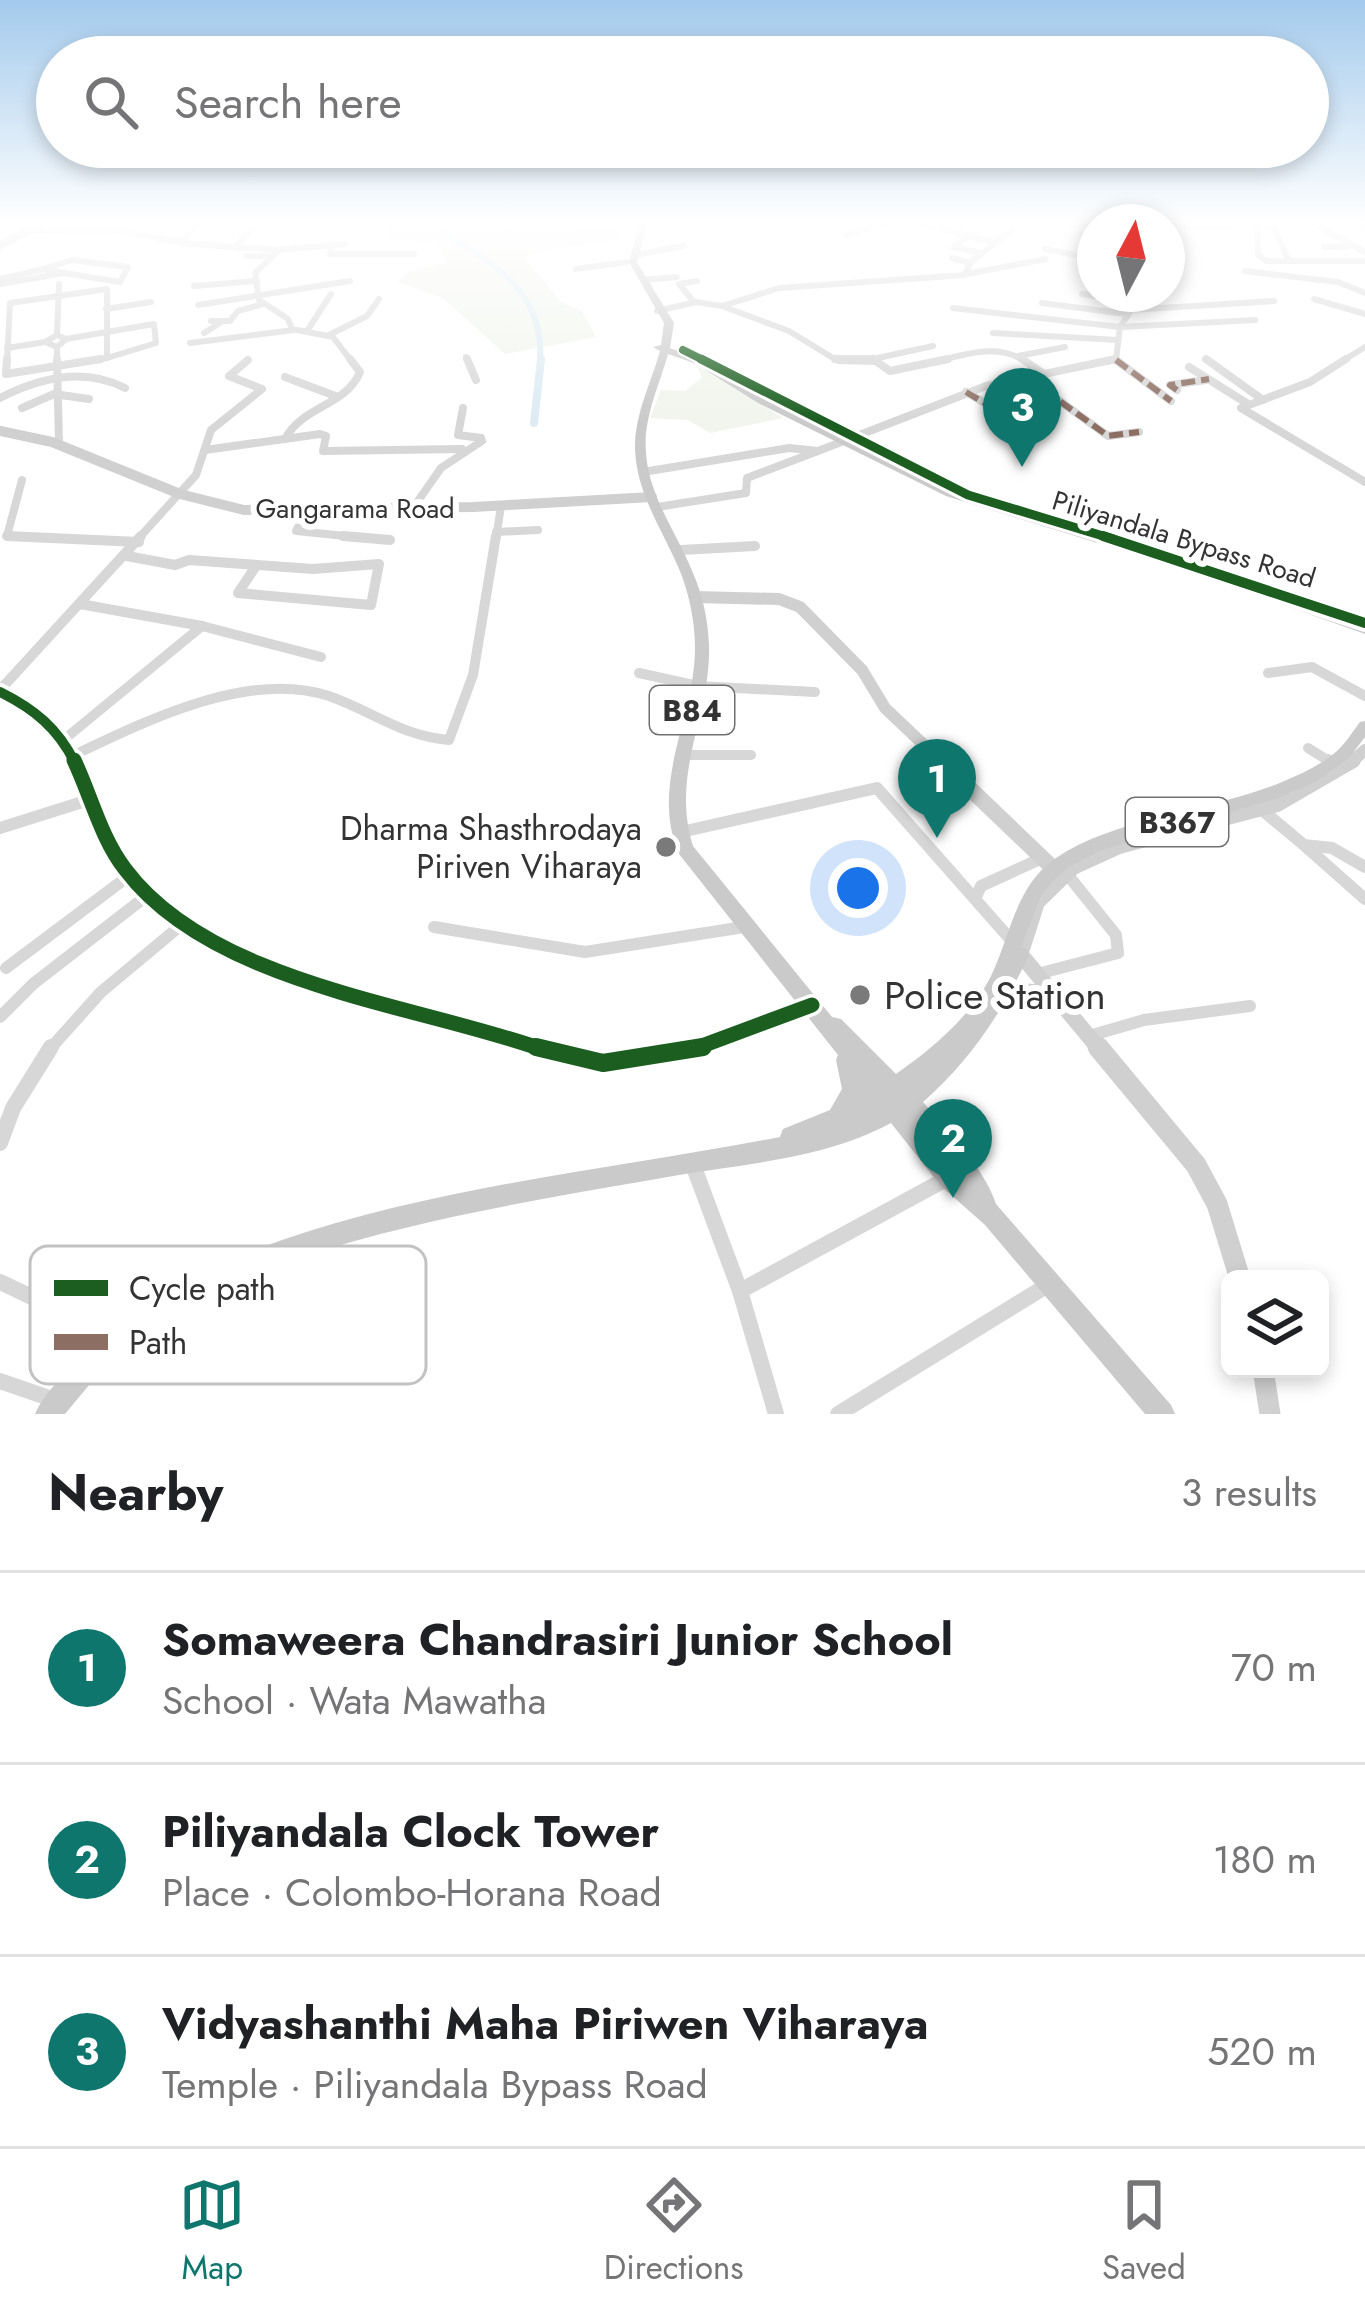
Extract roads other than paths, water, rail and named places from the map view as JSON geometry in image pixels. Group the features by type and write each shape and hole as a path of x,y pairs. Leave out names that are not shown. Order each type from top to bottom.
{"main road":[{"path":"647,288 660,310"},
{"path":"648,288 660,310"},
{"name":"B84","path":"660,310 661,349 641,429 644,472 654,502 681,550 695,597 702,648 676,794 678,833"},
{"path":"661,349 682,352"},
{"path":"661,349 682,352"},
{"name":"Piliyandala Bypass Road","path":"682,352 976,504 1365,624"},
{"name":"Piliyandala Bypass Road","path":"845,439 968,495 1195,562 1365,624"},
{"name":"B367","path":"896,1099 1001,998 1033,890 1054,867 1113,838 1255,804 1333,764 1363,741"},
{"path":"678,833 744,927 896,1099 948,1178 993,1216 1162,1414"},
{"name":"B367","path":"896,1099 989,997 1016,948"},
{"path":"815,1008 842,1050 966,1169 993,1216"},
{"path":"833,1122 853,1090 842,1050"},
{"path":"731,1156 896,1099"},
{"path":"303,1246 357,1226 515,1188 820,1139 896,1099"},
{"path":"53,1408 75,1384"}],"street":[{"path":"5,288 10,303 6,374 156,346 150,289"},
{"path":"58,444 54,394 56,347 62,337 60,288"},
{"path":"258,288 260,301 288,319 294,330"},
{"path":"198,304 260,301 319,288"},
{"path":"682,288 694,302"},
{"path":"722,306 779,288"},
{"path":"10,303 106,289 107,358"},
{"path":"307,331 331,294"},
{"path":"1082,294 1133,305"},
{"path":"1314,298 1365,314"},
{"path":"190,343 294,330 329,335 367,316 379,299"},
{"path":"204,333 260,301"},
{"path":"1042,303 1274,301"},
{"path":"106,309 152,302"},
{"path":"660,310 694,302 722,306 789,332 838,361 933,346"},
{"path":"1116,360 1120,327 1133,305"},
{"path":"953,308 1120,327 1255,320"},
{"path":"8,349 154,324"},
{"path":"993,333 1118,340"},
{"path":"285,439 295,418 338,397 361,375 329,335"},
{"path":"45,342 56,347"},
{"path":"1018,356 1065,347"},
{"path":"1365,347 1310,382 1241,408 1365,482"},
{"path":"873,359 890,371 991,350 1018,356 1044,374"},
{"path":"466,357 476,380"},
{"path":"1206,359 1262,400"},
{"path":"248,360 229,376 262,389 211,430 196,475 0,691 31,707 72,756 130,875 186,922 261,965 580,1061 646,1061 683,1053 815,1008"},
{"path":"654,502 746,493 747,478 966,392 1044,374 1116,360 1171,401"},
{"path":"1190,368 1248,404"},
{"path":"0,398 55,379 93,377 125,388"},
{"path":"285,377 338,397"},
{"path":"1028,378 1108,436 1139,432"},
{"path":"1177,390 1172,384 1209,380"},
{"path":"1005,382 1054,416"},
{"path":"966,392 1031,430"},
{"path":"22,408 54,394 89,399"},
{"path":"412,508 422,486 462,449 483,439 458,435 463,408"},
{"name":"Gangarama Road","path":"0,431 58,444 180,494 244,510 654,502"},
{"path":"205,451 320,434 326,436 323,451 462,449"},
{"path":"644,472 789,448 818,451"},
{"path":"22,480 3,539 139,542"},
{"path":"72,756 121,733 273,688 314,692 392,732 449,740 473,675 501,506"},
{"path":"308,510 296,531 390,540"},
{"path":"496,532 538,530"},
{"path":"681,550 755,546"},
{"path":"127,556 175,565 189,560 313,568 379,564 371,605 238,593 256,566"},
{"path":"695,597 778,599 800,607 862,670 885,708 1054,867 1116,935 1118,953 1037,974"},
{"path":"80,604 202,626 321,657"},
{"path":"61,742 202,626"},
{"path":"1268,673 1312,667 1365,696"},
{"path":"638,674 698,686 815,692"},
{"name":"B367","path":"1255,804 1331,778 1363,741"},
{"path":"1308,748 1333,764"},
{"path":"682,755 751,755"},
{"path":"678,833 877,788 975,898 1196,1166 1217,1204 1237,1270"},
{"path":"0,828 94,798"},
{"path":"1255,804 1365,899"},
{"path":"1304,845 1332,848 1365,867"},
{"path":"975,898 981,886 1054,867"},
{"path":"7,968 130,875"},
{"path":"0,1017 33,984 149,894"},
{"path":"0,1143 14,1099 40,1057 65,1028 186,922"},
{"path":"434,927 585,952 744,927"},
{"path":"1001,998 1022,991 1054,994"},
{"path":"1089,1036 1144,1021 1250,1006"},
{"path":"692,1162 740,1291 776,1414"},
{"path":"740,1291 948,1178"},
{"path":"0,1282 30,1296"},
{"path":"838,1414 1051,1283"},
{"path":"1264,1378 1270,1414"},
{"path":"0,1381 53,1408"}],"waterway":[{"path":"517,288 534,317 540,362"},
{"path":"534,423 541,359"}],"place":[{"name":"Vidyashanthi Maha Piriwen Viharaya","path":"1022,467"},
{"name":"Somaweera Chandrasiri Junior School","path":"937,838"},
{"name":"Dharma Shasthrodaya Piriven Viharaya","path":"666,847"},
{"name":"Police Station","path":"860,995"},
{"name":"Piliyandala Clock Tower","path":"953,1198"}]}
